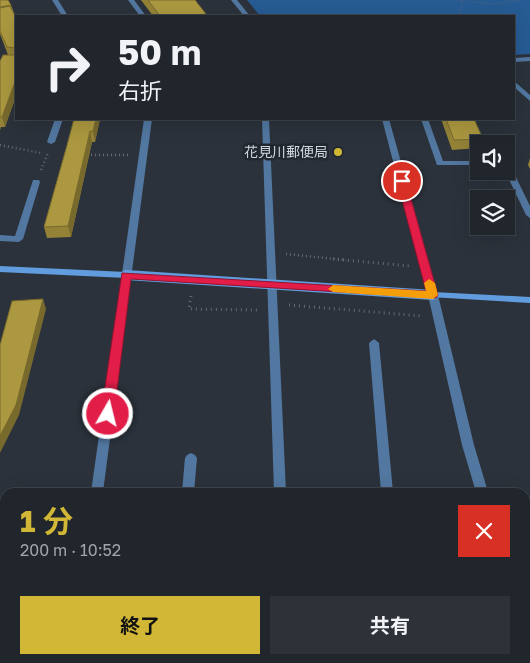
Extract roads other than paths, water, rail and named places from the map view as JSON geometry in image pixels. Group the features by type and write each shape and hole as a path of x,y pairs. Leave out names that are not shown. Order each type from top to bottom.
{"street":[{"path":"55,0 64,15"},
{"path":"131,0 142,15"},
{"path":"234,0 246,15"},
{"path":"515,60 530,59"},
{"path":"515,84 530,99"},
{"path":"51,142 58,120"},
{"path":"98,488 148,120"},
{"path":"265,120 280,488"},
{"path":"385,120 433,295 468,445 481,488"},
{"path":"424,120 440,164 470,163"},
{"path":"513,180 530,215"},
{"path":"0,238 19,239 36,182"},
{"path":"0,269 530,300"},
{"path":"374,343 387,488"},
{"path":"188,488 191,458"}],"place":[{"name":"花見川郵便局","path":"338,152"}]}
